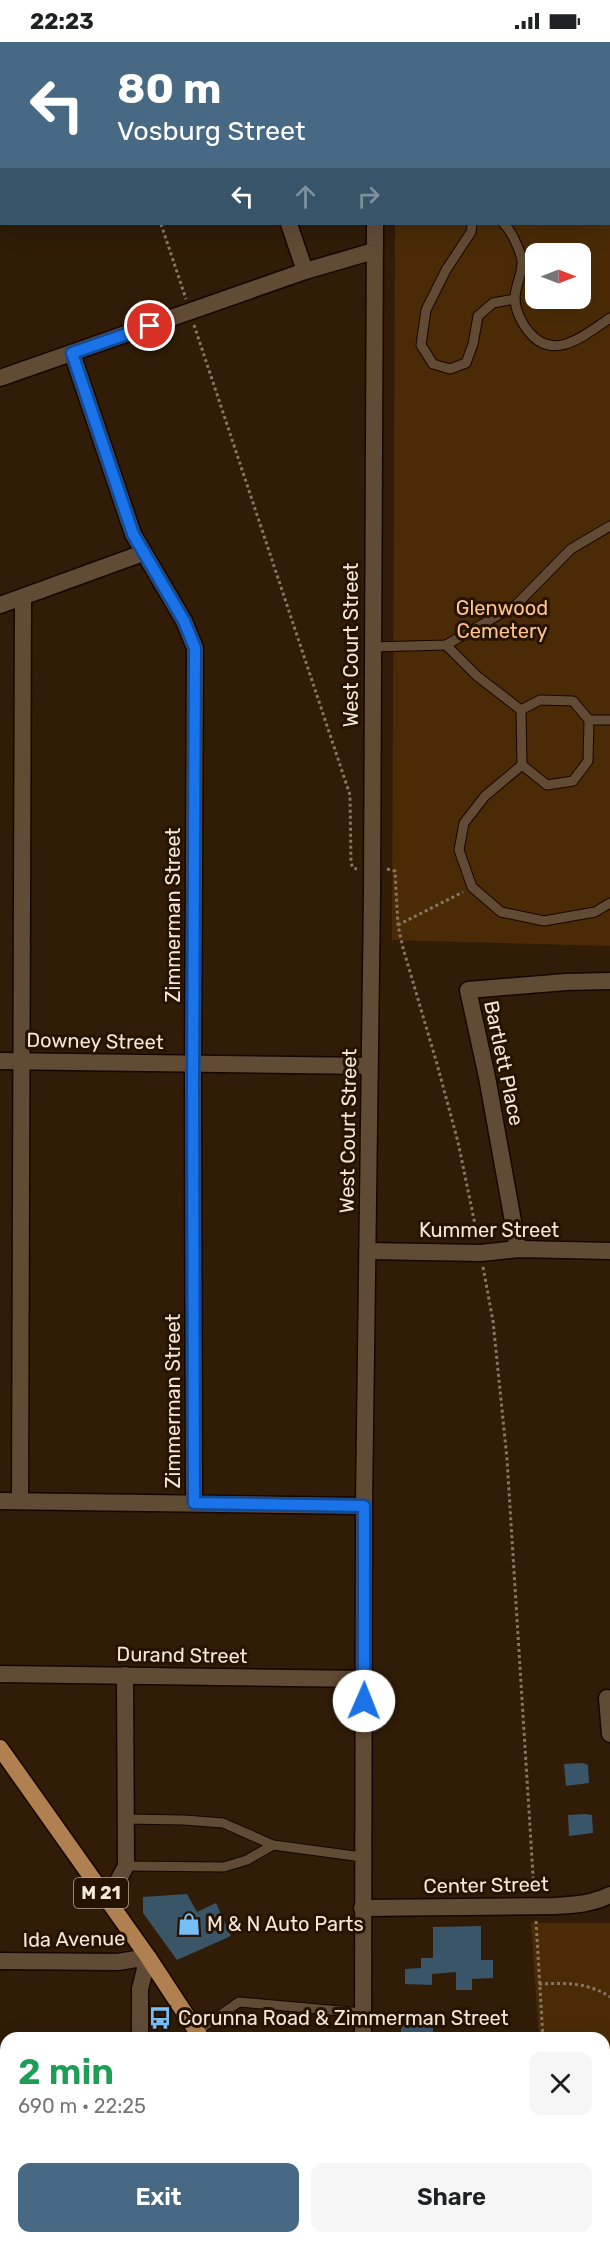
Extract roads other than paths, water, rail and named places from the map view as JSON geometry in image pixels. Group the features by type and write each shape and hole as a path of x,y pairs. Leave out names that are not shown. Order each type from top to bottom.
{"main road":[{"name":"M 21","path":"0,1748 148,1957 197,2032"}],"street":[{"path":"289,225 305,271"},
{"name":"West Court Street","path":"363,2032 364,1506 372,905 375,225"},
{"path":"0,378 305,271 374,251"},
{"name":"Zimmerman Street","path":"72,353 133,534 142,553 184,621 195,648 194,1503"},
{"path":"0,605 142,553"},
{"path":"20,1501 23,598"},
{"name":"Bartlett Place","path":"518,1250 487,1077 468,990 610,981"},
{"name":"Downey Street","path":"0,1061 369,1066"},
{"name":"Kummer Street","path":"368,1251 481,1253 518,1250 610,1251"},
{"path":"0,1501 364,1506"},
{"name":"Durand Street","path":"0,1674 364,1679"},
{"path":"107,1901 126,1866 125,1676"},
{"path":"607,1698 610,1734"},
{"name":"Center Street","path":"362,1908 579,1905 610,1895"},
{"path":"140,2032 140,1989 148,1957"},
{"name":"Ida Avenue","path":"0,1961 118,1962 148,1957"}],"lane":[{"path":"472,225 471,232 426,310 421,345 433,364 450,369 466,363 473,344 478,316 493,303 515,299"},
{"path":"505,225 509,228 522,262 515,299 522,324 535,339 555,346 574,342 610,318"},
{"path":"372,647 447,645 516,605 571,549 610,526"},
{"path":"447,645 477,676 521,710"},
{"path":"521,710 540,700 573,701 589,720 588,761 573,782 548,785 522,765"},
{"path":"521,710 522,765"},
{"path":"589,720 610,720"},
{"path":"522,765 484,796 464,823 459,850 472,887 501,912 544,921 595,912 610,903"},
{"path":"125,1819 223,1823 273,1845 362,1857"},
{"path":"126,1866 224,1867 247,1860 273,1845"},
{"path":"203,2032 239,2002 363,2013"}],"place":[{"name":"M & N Auto Parts","path":"189,1924"},
{"name":"Corunna Road & Zimmerman Street","path":"160,2018"}],"park label":[{"name":"Glenwood Cemetery","path":"502,620"}]}
